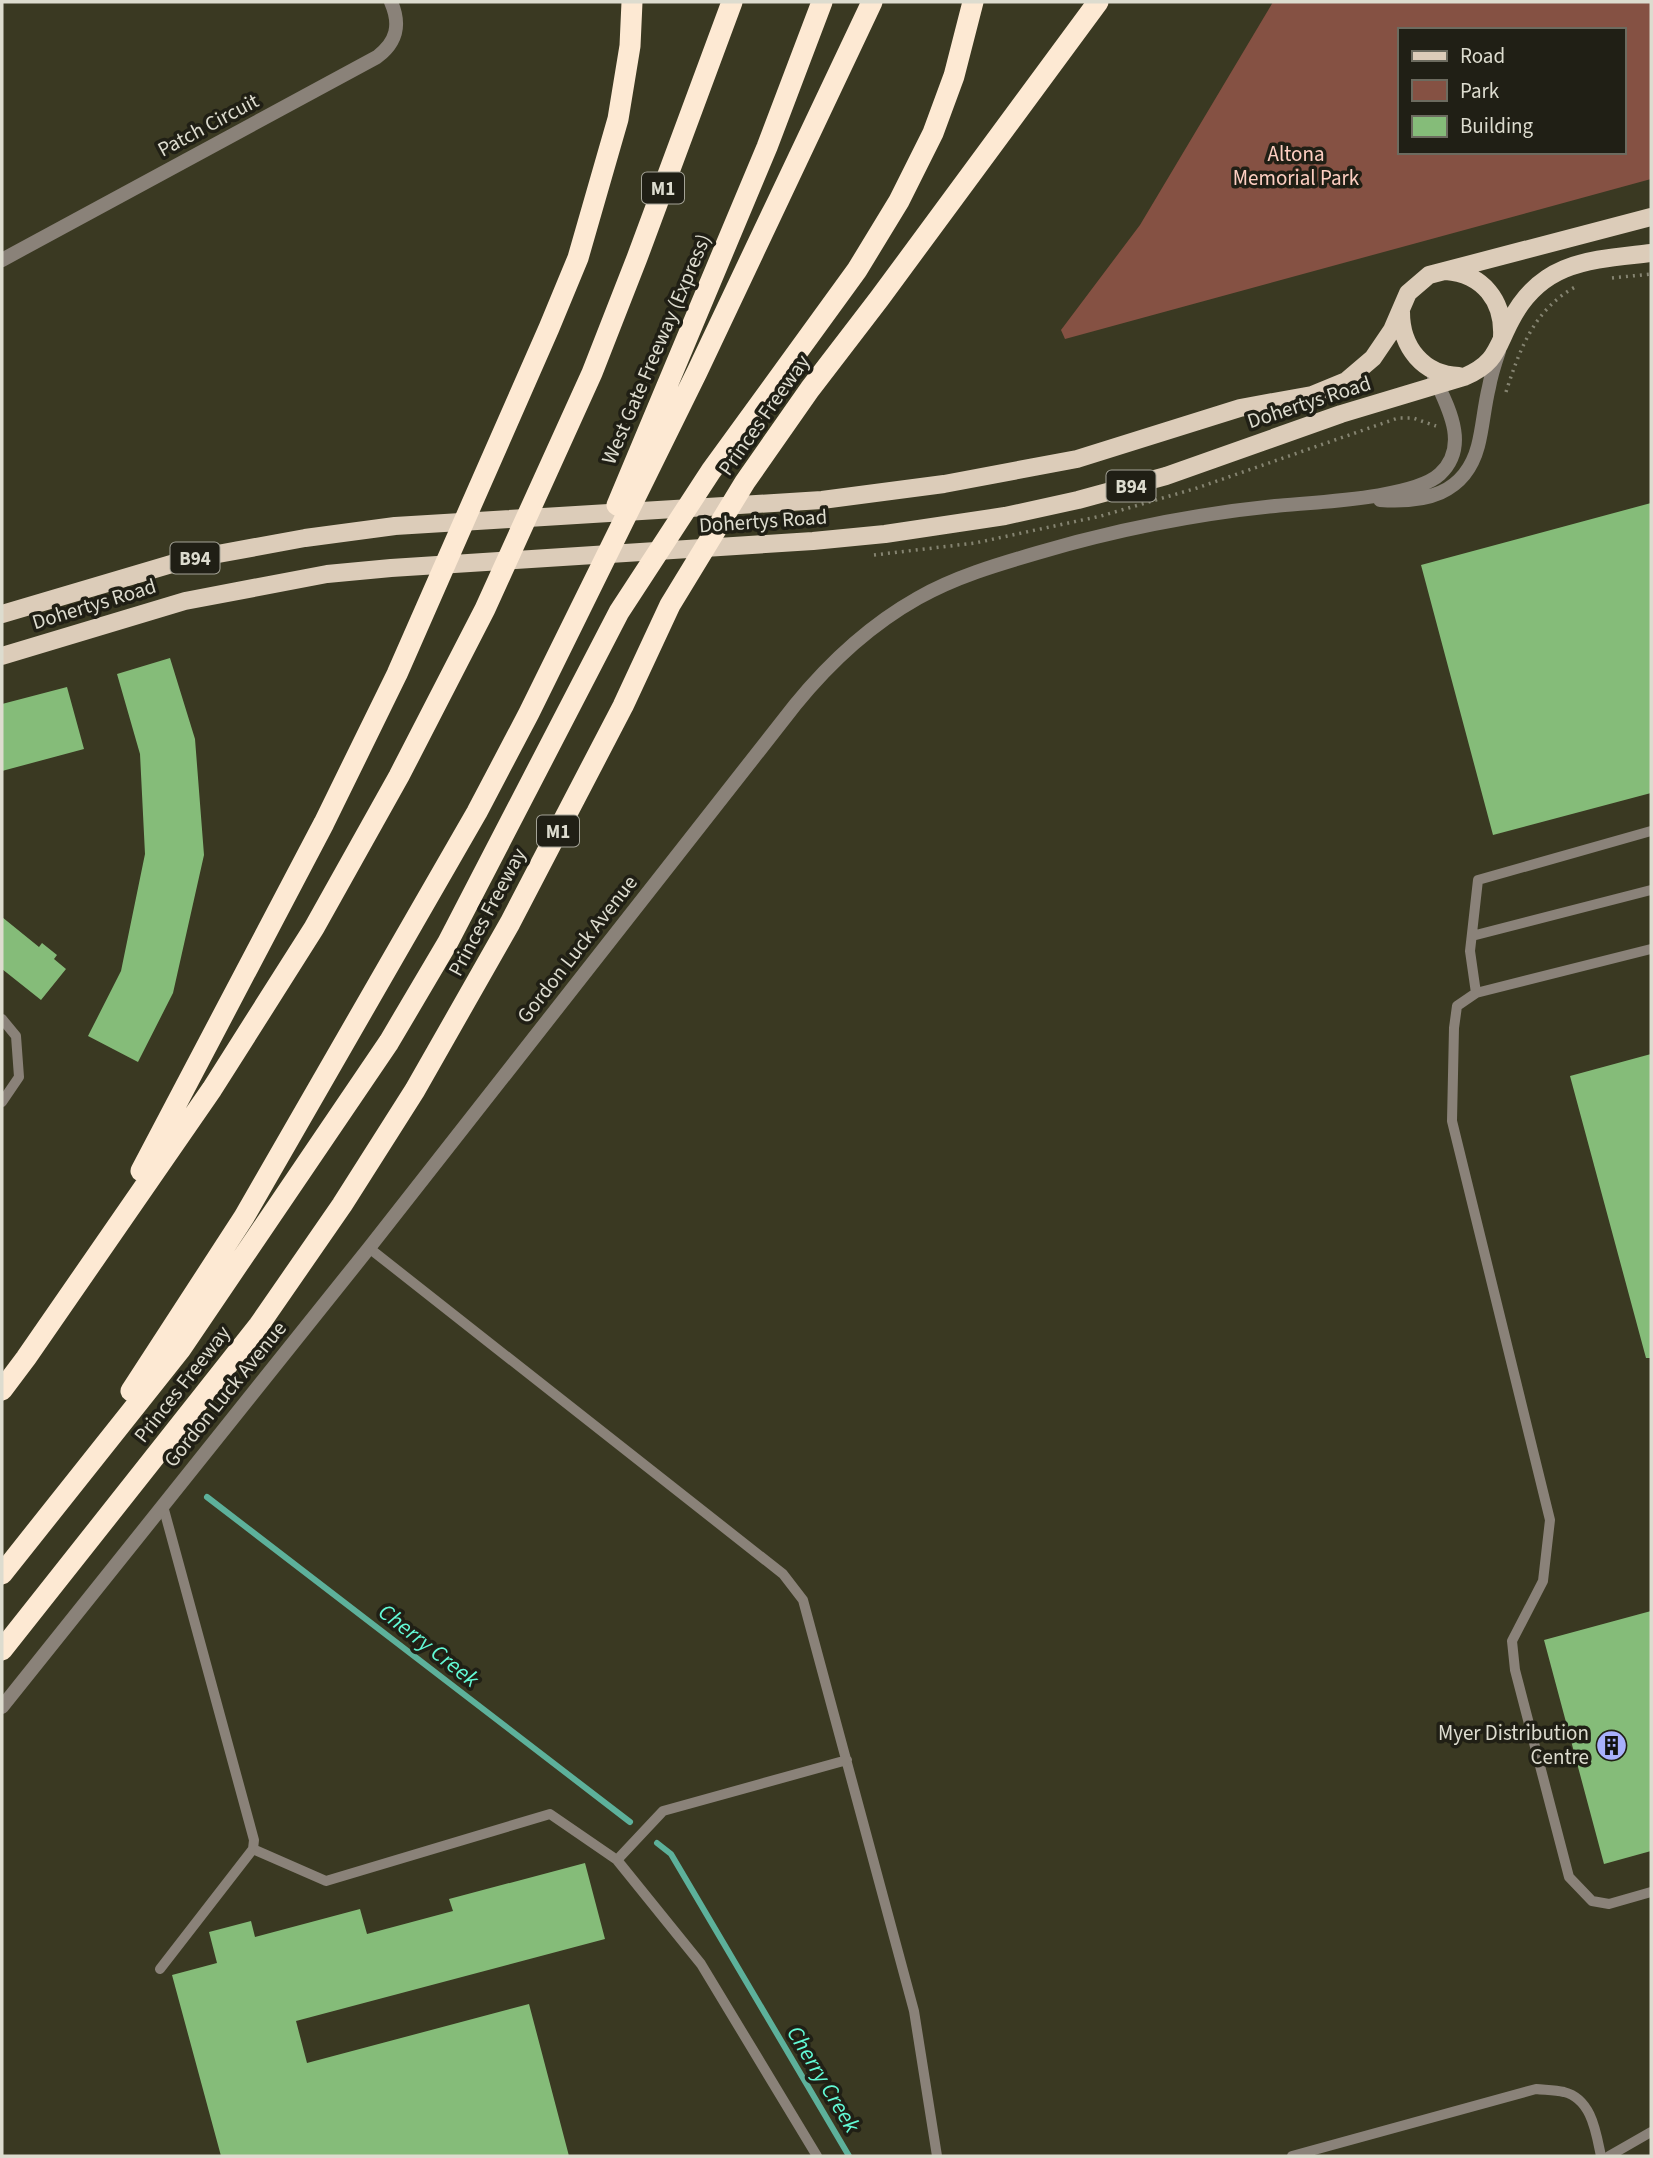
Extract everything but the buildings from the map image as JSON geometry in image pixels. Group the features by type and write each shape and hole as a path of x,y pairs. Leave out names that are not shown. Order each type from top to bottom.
{"highway":[{"path":"26,1358 135,1183 194,1073 386,698 489,470 579,258 618,119 630,46 632,2"},
{"name":"M1","path":"2,1390 220,1077 314,928 399,776 485,609 592,373 732,2"},
{"name":"West Gate Freeway (Express)","path":"529,713 698,315 822,2"},
{"path":"529,713 697,372 872,2"},
{"path":"2,1574 180,1350 389,1042 448,942 619,612 711,471 857,270 899,201 933,133 954,76 973,2"},
{"name":"Princes Freeway","path":"2,1650 259,1325 342,1205 415,1090 510,923 623,706 670,605 745,482 810,389 1098,2"},
{"name":"Princes Freeway","path":"2,1568 135,1386 244,1217 477,812 529,713"}],"main road":[{"name":"Dohertys Road","path":"2,614 185,560 281,542 395,526 822,500 932,486 1050,465 1116,448 1240,408 1324,391 1355,375 1373,358 1392,330 1402,305 1415,285 1439,271 1651,217"},
{"name":"Dohertys Road","path":"2,656 185,601 327,574 885,534 971,522 1078,500 1166,476 1435,377 1471,374 1489,362 1522,302 1554,274 1582,262 1651,253"},
{"path":"1439,271 1469,276 1491,292 1502,321 1501,344"},
{"path":"1402,305 1401,321 1407,344 1435,377"}],"street":[{"name":"Patch Circuit","path":"2,260 377,57 389,48 396,36 397,22 391,2"},
{"name":"Gordon Luck Avenue","path":"1365,498 1427,498 1447,490 1464,473 1474,458 1479,443 1489,387 1501,344"},
{"name":"Gordon Luck Avenue","path":"2,1707 369,1248 795,705 833,662 874,626 918,598 961,578 1084,540 1237,510 1365,498 1425,483 1441,473 1449,463 1455,446 1456,434 1452,419 1435,377"}],"lane":[{"path":"1476,993 1470,951 1478,880 1651,831"},
{"path":"1472,936 1651,890"},
{"path":"1651,948 1476,993 1457,1006 1452,1121 1550,1520 1543,1581 1512,1641 1515,1671 1569,1877 1592,1901 1600,1903 1609,1904 1651,1892"},
{"path":"2,1019 16,1036 19,1077 2,1102"},
{"path":"369,1248 795,1587 809,1616 914,2011 937,2156"},
{"path":"160,1969 253,1849 252,1826 163,1506"},
{"path":"617,1860 663,1811 847,1760"},
{"path":"253,1849 326,1881 550,1814 617,1860 701,1965 817,2156"},
{"path":"1292,2156 1536,2089 1566,2092 1578,2100 1593,2118 1601,2156"},
{"path":"1609,2156 1651,2132"}],"green space":[{"name":"Altona Memorial Park","path":"1273,2 1651,2 1651,179 1065,339 1061,330 1140,225"}],"waterway":[{"name":"Cherry Creek","path":"207,1497 630,1822"},
{"name":"Cherry Creek","path":"657,1843 671,1854 849,2156"}],"place":[{"name":"Myer Distribution Centre","path":"1612,1745"}]}
